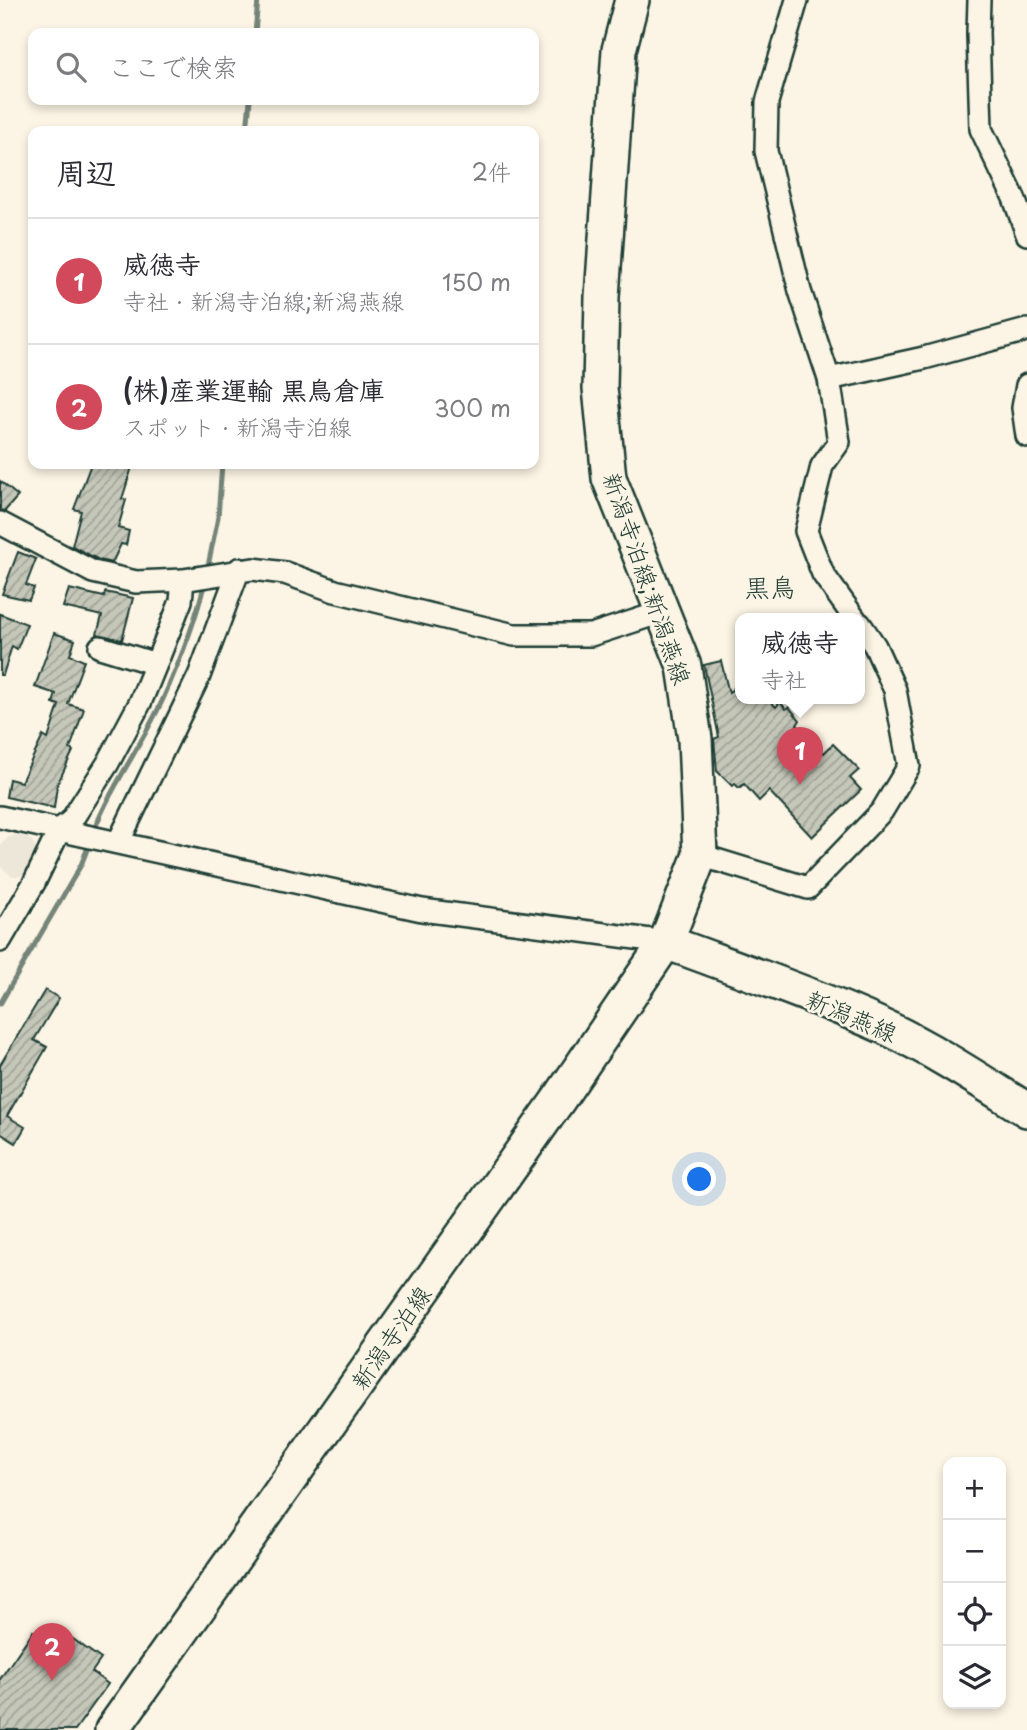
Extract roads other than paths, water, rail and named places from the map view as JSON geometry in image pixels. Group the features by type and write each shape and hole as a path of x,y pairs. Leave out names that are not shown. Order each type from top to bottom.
{"main road":[{"name":"新潟寺泊線;新潟燕線","path":"632,0 619,50 602,297 600,388 609,478 684,666 695,739 700,855 666,942"},
{"name":"新潟燕線","path":"666,942 891,1030 949,1061 1027,1110"},
{"name":"新潟寺泊線","path":"111,1730 552,1110 666,942"}],"street":[{"path":"797,0 767,102 766,151 800,292 829,379 839,442 822,466 806,531 823,574 851,613"},
{"path":"979,0 981,129 1014,198 1027,234"},
{"path":"829,379 924,358 1027,330"},
{"path":"1027,385 1023,408 1027,436"},
{"path":"0,523 93,572 136,582 188,578 232,570 253,569 285,573 335,591 514,635 591,635 662,612"},
{"path":"113,842 142,798 199,676 232,570"},
{"path":"0,942 108,763 139,703 188,578"},
{"path":"700,855 808,888 881,811 909,766 895,690 875,646 865,632"},
{"path":"100,647 156,664"},
{"path":"0,817 422,910 666,942"}],"waterway":[{"path":"255,28 258,0"},
{"path":"247,126 250,105"},
{"path":"207,571 218,517 222,469"},
{"path":"93,833 163,699 187,641 205,581"},
{"path":"0,1004 81,865 90,842"}],"place":[{"name":"威徳寺","path":"800,785"},
{"name":"(株)産業運輸 黒鳥倉庫","path":"52,1681"}],"district":[{"name":"黒鳥","path":"770,586"}]}
